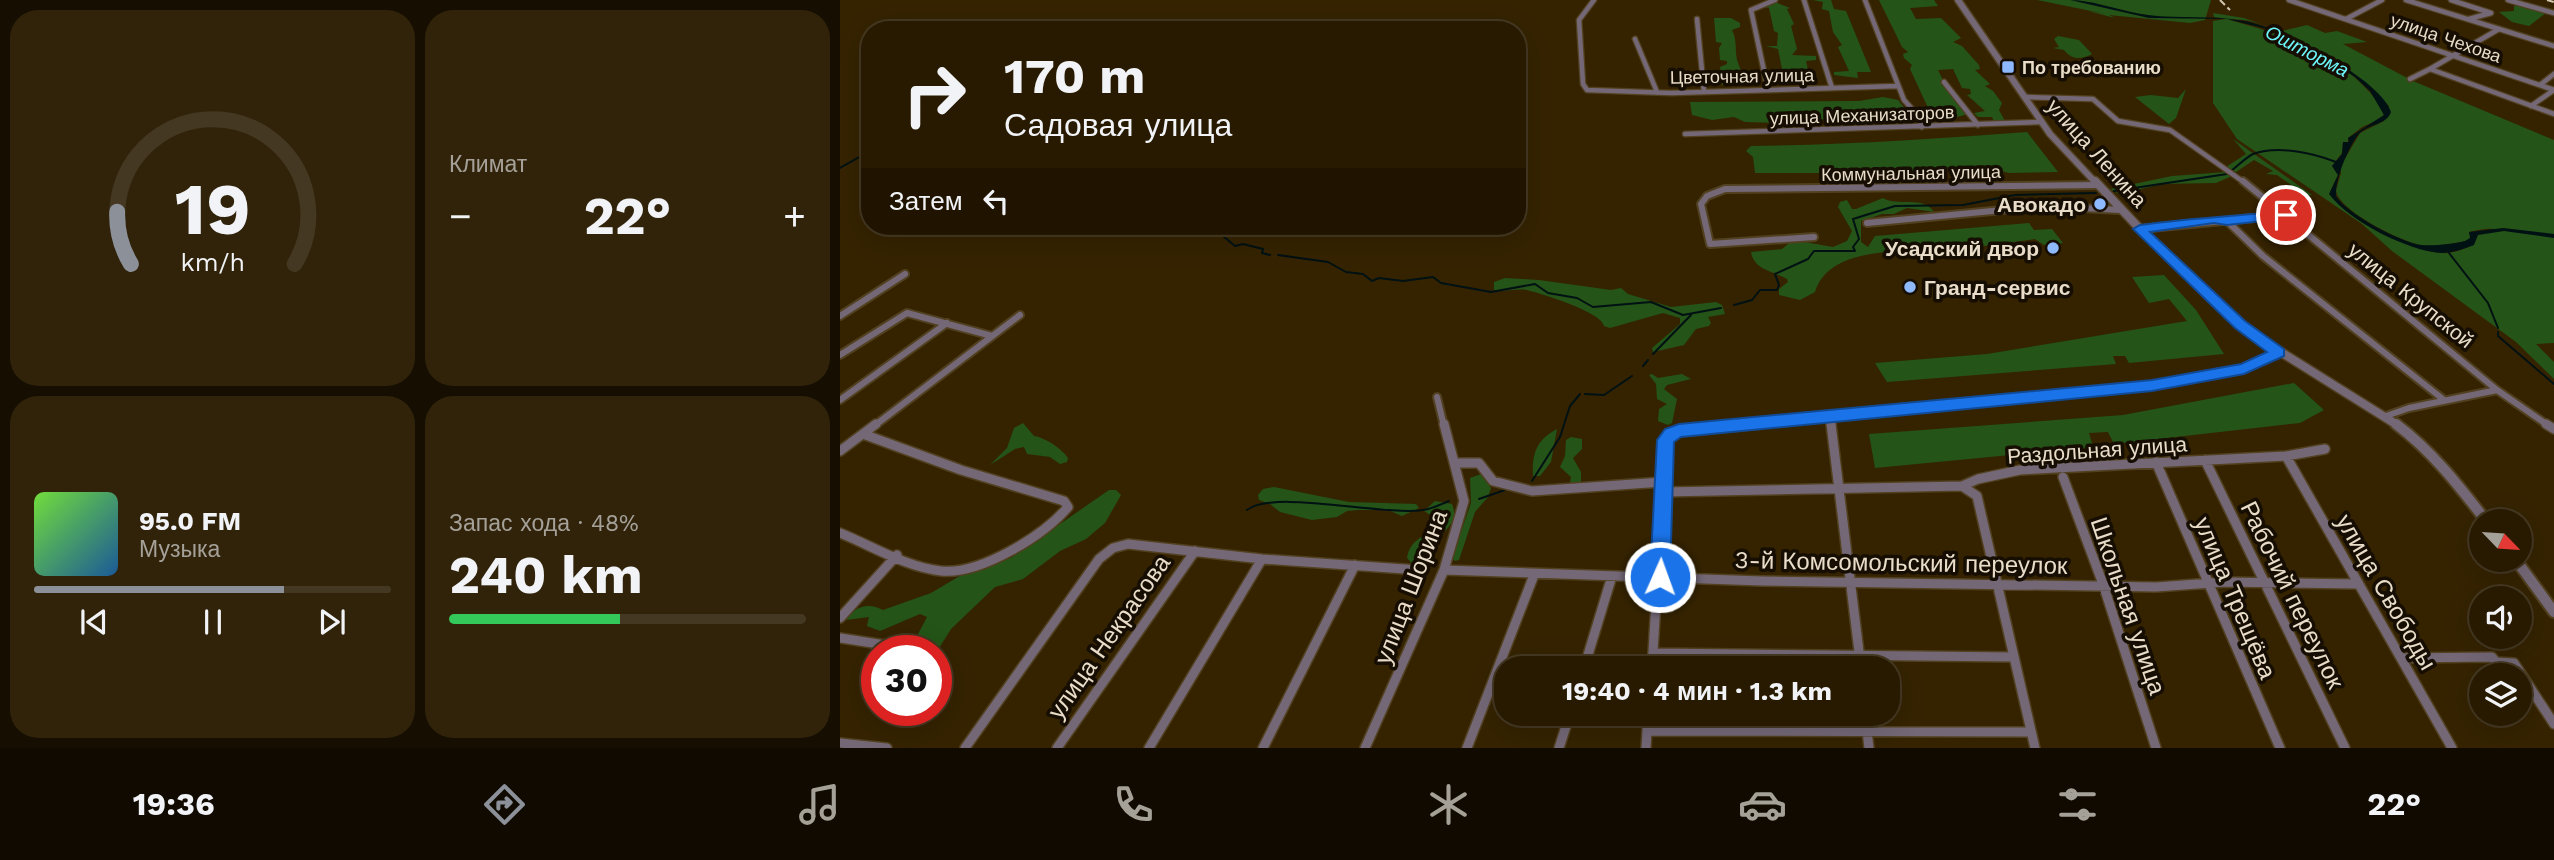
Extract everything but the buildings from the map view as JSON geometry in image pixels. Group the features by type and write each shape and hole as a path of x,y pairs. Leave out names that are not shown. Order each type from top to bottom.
{"street":[{"name":"Цветочная улица","path":"1594,0 1580,20 1583,84 1587,90 1704,92 1898,86"},
{"path":"1768,90 1751,10 1775,0"},
{"path":"1804,0 1832,88"},
{"path":"1866,0 1898,86 1922,127"},
{"name":"улица Ленина","path":"1958,0 2040,122 2121,211 2229,314 2278,353 2386,416 2432,454 2476,509"},
{"name":"улица Чехова","path":"2289,0 2554,90"},
{"path":"2304,5 2315,0"},
{"path":"2346,19 2382,0"},
{"path":"2406,0 2554,46"},
{"path":"2451,0 2491,12 2469,19"},
{"path":"2508,0 2554,13"},
{"path":"1697,19 1704,92"},
{"path":"2410,79 2432,70 2499,29"},
{"path":"1635,38 1657,92"},
{"path":"2432,70 2554,114"},
{"path":"2540,85 2554,74"},
{"path":"1944,82 1978,125"},
{"path":"2531,106 2554,90"},
{"name":"улица Крупской","path":"2024,97 2093,99 2118,121 2170,130 2286,215 2497,390 2554,429"},
{"name":"улица Механизаторов","path":"1685,134 2040,122"},
{"name":"Коммунальная улица","path":"1814,237 1710,244 1701,204 1707,196 1725,189 2096,185"},
{"path":"1867,223 2043,206 2121,211"},
{"path":"2140,229 2214,219 2227,221 2286,215"},
{"path":"2227,221 2263,256 2444,400"},
{"path":"840,316 905,274"},
{"path":"840,355 907,313 992,336"},
{"path":"840,451 1020,315"},
{"path":"840,400 947,323"},
{"path":"1654,656 1666,440 1679,430 2152,386 2244,369 2278,353"},
{"path":"2386,416 2444,400 2497,390"},
{"name":"улица Шорина","path":"1365,748 1444,570 1464,501 1437,397"},
{"path":"1830,418 1860,656"},
{"path":"840,533 943,571 993,559 1037,535 1066,510 1068,504 863,434"},
{"name":"Раздольная улица","path":"1455,463 1479,463 1493,481 1532,491 1663,487 1837,490 1962,486 1978,479 2021,470 2286,456 2325,449"},
{"name":"улица Свободы","path":"2286,456 2452,748"},
{"name":"Рабочий переулок","path":"2205,460 2345,748"},
{"name":"улица Трещёва","path":"2156,462 2280,748"},
{"name":"Школьная улица","path":"2063,477 2103,584 2156,748"},
{"path":"1962,486 1977,496 2035,748"},
{"path":"965,748 1099,559 1113,548 1128,544 1262,559 1419,570"},
{"name":"улица Некрасова","path":"1057,748 1195,551"},
{"path":"840,618 897,555"},
{"path":"1149,748 1262,559"},
{"path":"1263,748 1354,565"},
{"name":"3-й Комсомольский переулок","path":"1444,570 1534,575 1852,581 2358,584"},
{"path":"2525,572 2554,612"},
{"path":"1467,748 1534,575"},
{"path":"1588,656 1612,576"},
{"path":"840,638 861,641"},
{"path":"1654,653 1808,656"},
{"path":"1900,657 2012,657"},
{"path":"2401,658 2492,657 2496,662 2514,663 2554,724"},
{"path":"1559,748 1566,726"},
{"path":"1646,748 1647,726"},
{"path":"1867,726 1869,748"},
{"path":"1647,731 2031,732"},
{"path":"840,743 887,748"}],"green space":[{"path":"1813,0 1831,0 1834,9 1846,11 1871,72 1857,72 1858,78 1834,75 1834,72 1849,71 1838,47 1842,45 1833,32 1829,11 1822,9 1823,2"},
{"path":"1879,0 1934,0 1938,6 1910,8 1916,19 1941,18 1961,38 1953,42 1962,46 1979,65 1980,69 1975,70 1990,84 1985,86 1993,91 2002,103 1999,110 2005,121 1994,122 1992,117 1978,117 1974,113 1985,111 1967,95 1971,94 1970,89 1962,88 1953,69 1938,70 1943,80 1940,81 1967,114 1952,117 1939,110 1929,110 1910,69 1912,65 1904,58 1903,54 1908,52 1902,47"},
{"path":"2037,0 2211,0 2205,20 2190,23 2109,15 2115,18"},
{"path":"1775,2 1790,8 1787,9 1794,24 1791,26 1797,49 1792,55 1816,56 1816,60 1806,61 1811,82 1792,82 1788,75 1792,71 1782,69 1778,49 1766,46 1777,46 1778,33 1774,31 1769,8 1762,6"},
{"path":"2514,6 2546,13 2529,26 2512,22 2499,12 2514,11"},
{"path":"2213,13 2244,18 2282,31 2307,25 2325,33 2337,31 2367,42 2343,44 2413,81 2554,140 2554,343 2536,344 2554,362 2554,379 2516,342 2392,251 2362,224 2237,139 2213,103 2213,21 2226,19 2214,17","holes":["2230,20 2248,21 2291,36 2314,49 2337,64 2358,79 2389,106 2384,121 2360,133 2340,167 2336,190 2347,207 2386,232 2421,245 2466,241 2471,238 2469,232 2478,230 2504,231 2478,232 2473,245 2442,253 2397,240 2348,213 2330,192 2338,175 2332,166 2342,153 2343,142 2348,142 2348,138 2362,127 2383,118 2384,111 2354,77 2316,52 2296,42"]},
{"path":"1714,18 1731,18 1740,23 1740,27 1732,30 1744,85 1722,85 1720,67 1727,64 1727,61 1720,60 1719,48 1722,43 1716,42"},
{"path":"2058,36 2079,40 2092,54 2077,58 2064,50 2053,48 2059,47 2054,39"},
{"path":"2186,89 2176,118 2169,124 2135,97 2151,95 2178,98"},
{"path":"1883,97 1898,100 1912,117 1859,116 1784,123 1745,122 1734,117 1712,120 1692,115 1690,102 1859,101"},
{"path":"2027,132 2058,172 2009,173 1989,168 1951,167 1896,173 1755,173 1753,157 1746,151 1751,146"},
{"path":"2233,139 2312,195 2307,196 2277,175 2266,174 2273,171 2254,160 2236,172 2226,167 2246,154"},
{"path":"2226,172 2232,176 2216,183 2162,184 2119,194 2110,189 2172,176"},
{"path":"1883,198 1895,202 1917,202 1930,207 1934,212 1907,208 1894,214 1882,214 1861,221 1861,242 1868,247 1875,236 2029,223 2034,230 2052,229 2063,243 2044,245 2035,239 1961,249 1955,242 1940,245 1940,249 1868,254 1835,266 1823,277 1815,292 1800,300 1779,295 1779,289 1788,282 1787,279 1760,266 1753,258 1751,252 1782,249 1793,240 1833,247 1847,241 1852,231 1838,207 1840,202 1847,200 1852,209 1856,209"},
{"path":"2164,275 2196,310 2224,354 2129,363 2125,356 2113,356 2116,364 1887,382 1875,363 1987,354 2187,321 2169,299 2149,303 2132,277"},
{"path":"1505,278 1611,290 1621,288 1628,294 1671,307 1716,302 1722,305 1725,314 1708,317 1711,323 1709,326 1696,329 1684,345 1653,352 1652,348 1680,324 1680,318 1663,313 1610,328 1593,315 1545,295 1523,290 1494,290 1494,282"},
{"path":"1682,374 1691,379 1667,385 1664,389 1677,399 1672,423 1668,425 1658,421 1659,409 1667,404 1657,399 1656,384 1649,375 1658,378"},
{"path":"2294,383 2324,410 2300,423 2114,444 2108,432 2089,433 2093,447 1875,468 1869,434 2123,415"},
{"path":"1023,423 1034,436 1048,441 1061,451 1068,458 1067,462 1060,464 1050,457 1027,454 1024,447 1015,449 990,465 1007,448 1014,428"},
{"path":"1557,429 1551,462 1540,476 1533,476 1533,461 1537,448 1544,438"},
{"path":"1571,437 1582,439 1582,449 1573,458 1581,472 1581,482 1570,483 1571,477 1560,467 1565,456 1566,440"},
{"path":"1481,474 1491,488 1488,497 1475,512 1459,560 1455,561 1452,558 1471,503 1470,478"},
{"path":"1274,487 1349,502 1416,504 1419,508 1402,516 1388,510 1359,510 1347,511 1337,517 1312,520 1280,512 1259,500 1258,495 1263,489"},
{"path":"1109,490 1116,490 1121,495 1105,523 1086,539 1060,551 1023,579 995,587 947,635 917,635 927,617 920,614 880,631 867,626 869,617 846,620 853,611 862,607 872,606 883,610 931,593 963,574 1011,558"},
{"path":"1435,501 1452,504 1454,517 1449,527 1430,543 1432,560 1424,566 1415,567 1407,558 1414,543 1435,526 1435,518 1424,511"}],"shaded area":[{"path":"2070,0 2148,15 2220,18 2244,21 2260,25 2303,43 2349,70 2383,99 2391,112 2386,120 2363,131 2355,140 2340,173 2336,196 2362,219 2388,233 2421,245 2465,241 2470,238 2469,232 2503,228 2554,234 2554,238 2504,231 2478,235 2474,245 2441,253 2396,241 2350,214 2329,194 2338,175 2332,166 2342,154 2343,142 2349,142 2348,138 2384,115 2370,91 2355,77 2326,58 2267,29 2227,19 2149,18"}],"waterway":[{"path":"2231,171 2253,154 2273,150 2306,153 2336,162"},
{"path":"840,168 861,156"},
{"path":"2114,191 2227,174"},
{"path":"1734,305 1752,300 1760,290 1777,290 1779,285 1775,274 1808,259 1814,251 1855,251 1853,247 1859,239 1853,219 1895,206 1963,205 2015,195 2096,193"},
{"path":"1222,235 1235,246 1243,244 1263,249 1262,253 1270,255"},
{"path":"2449,253 2488,303 2498,328"},
{"path":"1278,255 1328,262 1346,272 1363,274 1372,281 1379,278 1403,281 1433,277 1441,283 1491,292 1535,284 1548,293 1577,298 1593,307 1651,302 1683,315 1721,308"},
{"path":"1653,354 1691,315"},
{"path":"2498,332 2498,336 2554,384"},
{"path":"1643,366 1648,360"},
{"path":"1585,394 1604,395 1632,376"},
{"path":"1532,481 1560,437 1570,406 1580,394"},
{"path":"1479,499 1505,490"},
{"path":"1247,510 1260,504 1303,502 1405,511 1426,509 1449,501"}],"railway":[{"path":"2220,0 2230,10"},
{"path":"2547,0 2554,2"}],"place":[{"name":"По требованию","path":"2008,67"},
{"name":"Авокадо","path":"2100,204"},
{"name":"Усадский двор","path":"2053,248"},
{"name":"Гранд-сервис","path":"1910,287"}],"route":[{"path":"1660,577 1666,440 1671,434 1679,430 2152,386 2244,369 2278,353 2240,324 2140,229 2214,219 2227,221 2286,215"}],"water label":[{"name":"Ошторма","path":"2307,51"}]}
